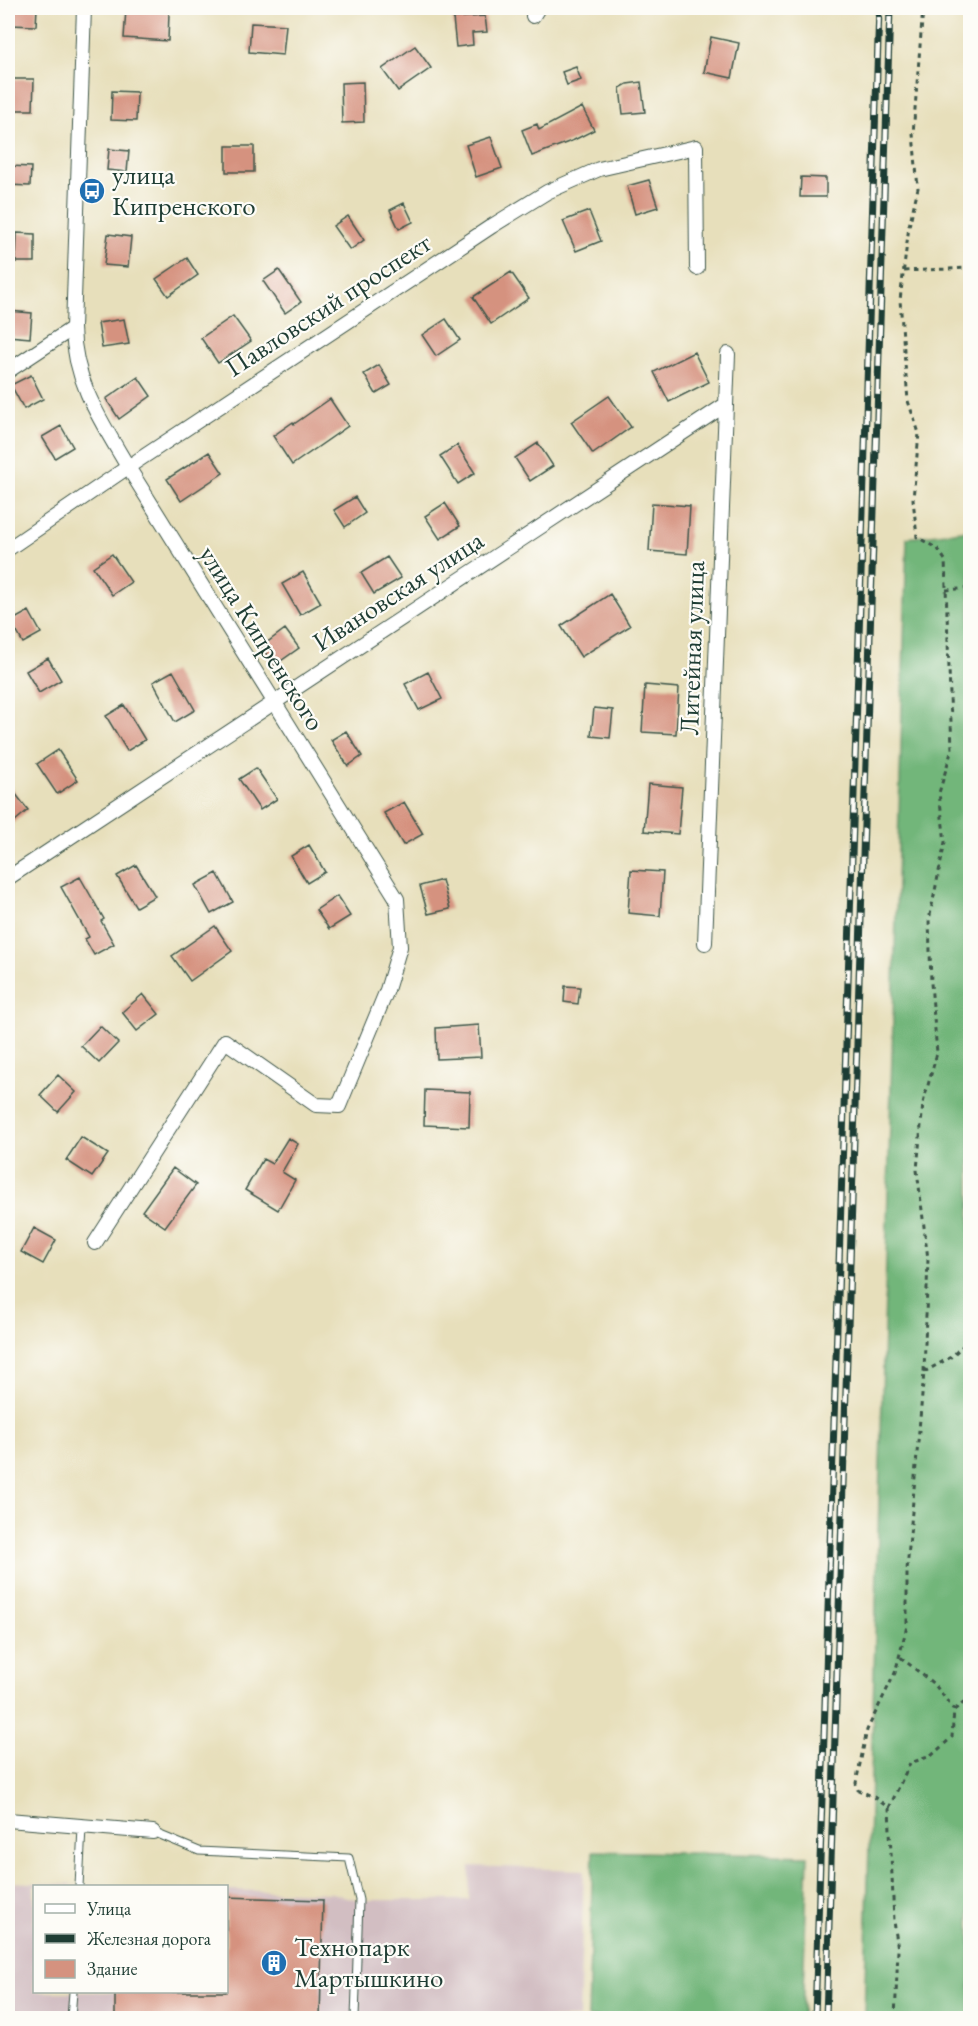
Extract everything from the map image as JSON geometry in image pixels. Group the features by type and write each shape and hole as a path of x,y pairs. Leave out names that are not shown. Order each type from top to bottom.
{"street":[{"name":"улица Кипренского","path":"84,8 73,328 73,350 76,361 90,401 128,467 397,899 399,947 387,990 339,1106 316,1105 225,1041 95,1243"},
{"name":"Павловский проспект","path":"8,549 482,232 547,192 599,169 696,147 697,268"},
{"path":"8,371 73,328"},
{"name":"Литейная улица","path":"705,943 728,354"},
{"name":"Ивановская улица","path":"8,878 725,405"},
{"path":"8,1820 82,1828 153,1832"}],"lane":[{"path":"79,1885 82,1828"},
{"path":"153,1832 199,1851 349,1858 359,1900 355,2019"},
{"path":"71,2019 73,1993"}],"path":[{"path":"889,1808 874,1797 858,1790 856,1783 867,1730 895,1673 907,1626 907,1570 924,1372 927,1259 917,1170 923,1103 937,1053 929,920 945,842 939,793 952,749 945,560 938,549 917,537 913,498 919,433 908,401 900,300 909,226 918,188 913,134 923,8"},
{"path":"904,271 970,268"},
{"path":"946,590 970,588"},
{"path":"924,1372 951,1357 970,1339"},
{"path":"895,2019 898,1950 894,1921 889,1808 910,1763 931,1756 952,1737 954,1710 935,1685 899,1656"},
{"path":"954,1710 970,1698"}],"shaded area":[{"path":"470,1866 584,1870 579,2018 8,2018 8,1882 78,1885 33,1885 33,1993 228,1993 228,1890 332,1893 359,1900 469,1900"}],"green space":[{"path":"970,530 970,2018 864,2018 907,538"},
{"path":"593,1851 808,1856 802,2018 588,2018"}],"building":[{"path":"10,8 37,8 36,26 10,25"},
{"path":"126,9 169,12 168,41 124,38"},
{"path":"485,16 487,32 472,33 473,45 456,47 453,18"},
{"path":"251,23 286,25 283,55 249,52"},
{"path":"711,37 739,43 732,78 704,72"},
{"path":"415,46 431,68 398,91 382,69"},
{"path":"576,67 581,80 567,85 562,72"},
{"path":"11,79 34,79 33,110 11,110"},
{"path":"363,82 364,122 342,123 341,83"},
{"path":"641,82 645,112 623,114 620,88 627,84"},
{"path":"112,91 137,92 136,121 111,120"},
{"path":"582,107 594,130 532,156 522,130 537,124 539,130"},
{"path":"491,137 502,168 476,177 466,145"},
{"path":"226,146 254,146 254,172 226,172"},
{"path":"109,149 129,151 127,172 107,170"},
{"path":"9,166 31,167 30,186 8,185"},
{"path":"801,177 826,178 826,197 800,197"},
{"path":"649,180 658,207 635,214 627,186"},
{"path":"404,203 413,222 399,229 390,210"},
{"path":"589,211 601,241 576,251 563,221"},
{"path":"348,216 364,240 350,250 333,226"},
{"path":"17,233 35,234 35,262 16,262"},
{"path":"108,234 131,237 128,267 104,265"},
{"path":"187,258 198,275 168,296 156,279"},
{"path":"279,270 301,302 285,313 263,281"},
{"path":"511,272 529,298 491,324 473,297"},
{"path":"8,311 32,313 30,338 8,336"},
{"path":"233,316 251,341 218,363 201,338"},
{"path":"124,319 129,344 102,348 98,323"},
{"path":"446,319 460,340 436,356 422,335"},
{"path":"694,352 709,382 669,402 654,372"},
{"path":"379,365 391,385 376,394 364,374"},
{"path":"31,375 43,399 24,409 11,385"},
{"path":"138,377 151,396 119,419 106,399"},
{"path":"609,396 631,427 593,454 571,422"},
{"path":"330,399 348,426 292,465 273,436"},
{"path":"61,426 73,447 55,458 42,437"},
{"path":"538,443 553,466 530,481 515,458"},
{"path":"457,445 475,473 458,484 440,456"},
{"path":"209,452 223,473 181,501 167,479"},
{"path":"355,497 365,513 345,527 334,510"},
{"path":"445,503 460,526 440,539 425,516"},
{"path":"652,503 690,506 687,554 649,551"},
{"path":"112,554 131,582 112,595 93,567"},
{"path":"387,557 401,578 374,594 361,573"},
{"path":"303,572 321,603 300,615 282,584"},
{"path":"610,594 630,626 581,657 561,626"},
{"path":"29,611 41,633 23,643 11,621"},
{"path":"285,629 299,648 275,665 261,647"},
{"path":"48,658 61,680 39,693 26,671"},
{"path":"173,671 195,710 175,722 153,682"},
{"path":"428,672 442,699 419,710 405,684"},
{"path":"645,685 679,688 676,734 642,732"},
{"path":"124,705 145,740 127,751 106,716"},
{"path":"594,708 613,710 610,738 591,736"},
{"path":"346,731 362,756 348,766 331,740"},
{"path":"58,750 78,780 57,794 37,764"},
{"path":"256,768 277,799 260,810 239,779"},
{"path":"8,784 28,810 8,827"},
{"path":"648,784 682,787 678,834 644,831"},
{"path":"404,802 423,834 403,845 384,813"},
{"path":"309,845 325,872 307,883 291,856"},
{"path":"136,865 155,896 136,907 117,876"},
{"path":"631,870 663,872 660,916 628,913"},
{"path":"217,873 233,902 211,914 195,885"},
{"path":"80,877 104,919 101,921 114,944 94,955 85,939 89,937 61,887"},
{"path":"442,880 450,909 428,914 420,886"},
{"path":"337,896 350,916 329,929 316,910"},
{"path":"215,926 232,951 190,981 172,956"},
{"path":"565,986 580,987 578,1004 564,1002"},
{"path":"143,994 159,1014 137,1031 122,1012"},
{"path":"479,1025 481,1057 437,1059 436,1028"},
{"path":"100,1026 118,1043 99,1063 81,1046"},
{"path":"58,1075 76,1092 58,1112 40,1095"},
{"path":"425,1090 470,1092 469,1127 424,1125"},
{"path":"81,1137 108,1154 92,1177 66,1160"},
{"path":"288,1138 298,1144 282,1172 295,1180 278,1210 245,1190 263,1159 272,1164"},
{"path":"173,1168 196,1185 165,1227 142,1211"},
{"path":"34,1228 56,1240 43,1264 21,1252"},
{"name":"Технопарк Мартышкино","path":"228,1897 323,1900 320,2019 115,2019 115,1993 228,1993"}],"railway":[{"path":"815,2018 879,8"},
{"path":"826,2018 890,8"}],"place":[{"name":"улица Кипренского","path":"92,191"},
{"name":"Технопарк Мартышкино","path":"274,1963"}]}
